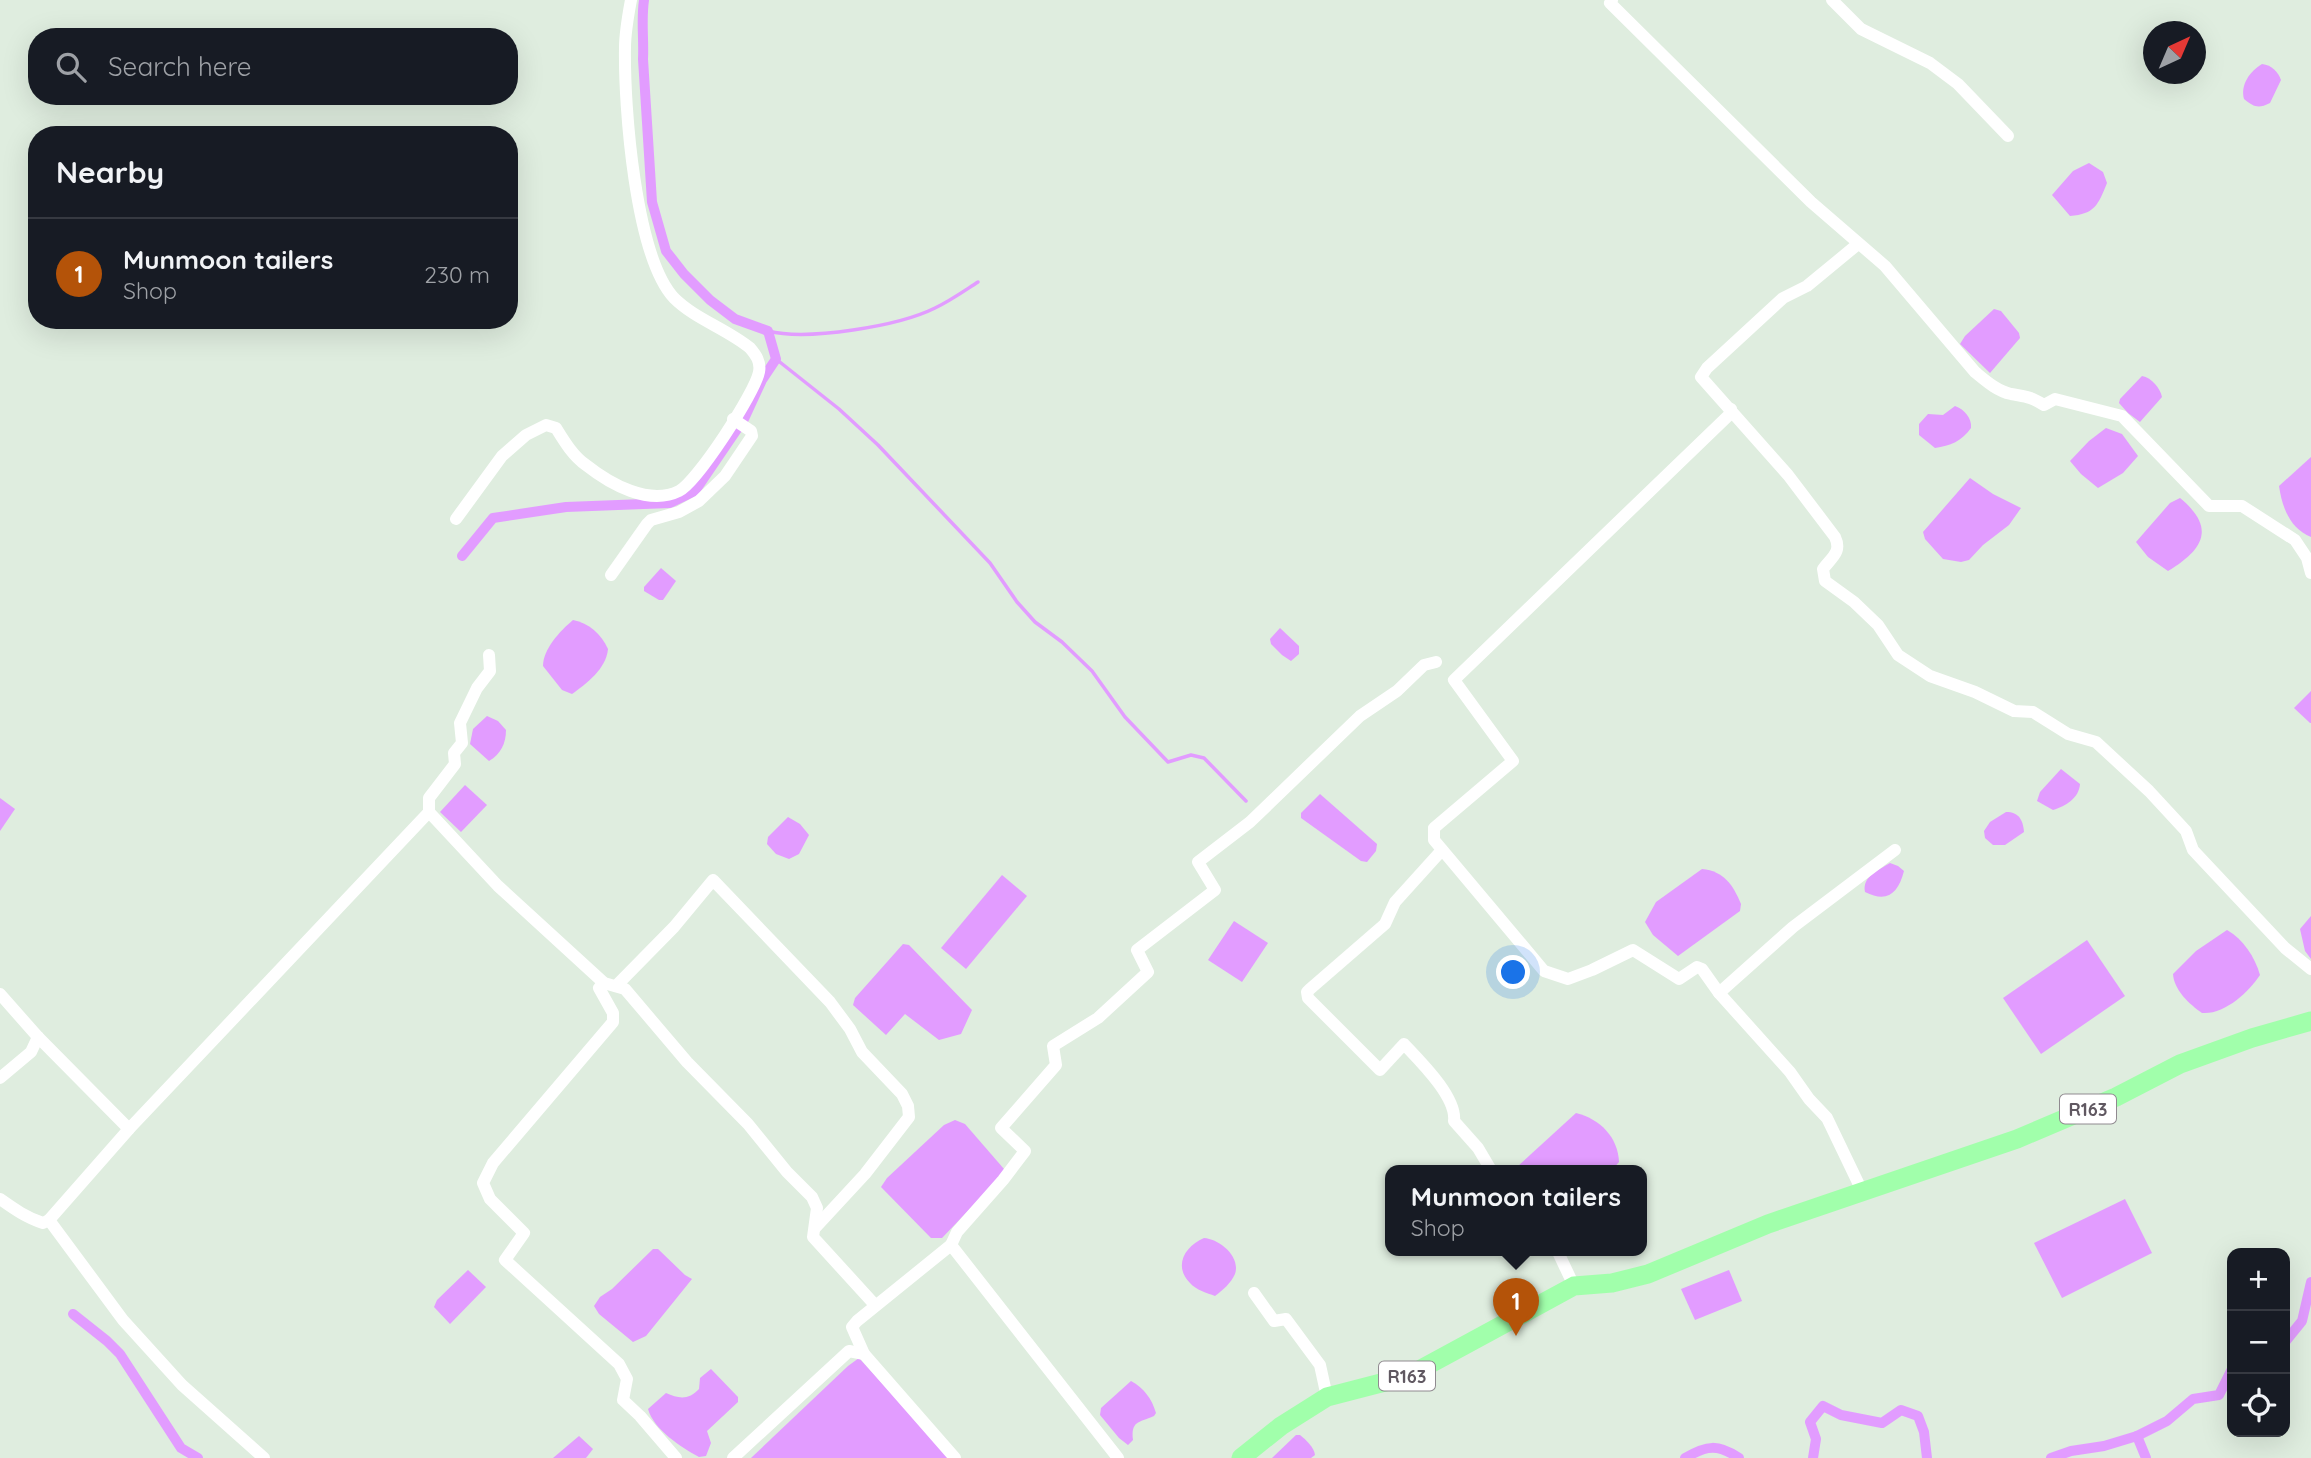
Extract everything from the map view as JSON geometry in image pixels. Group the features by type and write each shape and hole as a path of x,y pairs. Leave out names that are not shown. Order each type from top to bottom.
{"main road":[{"name":"R163","path":"1241,1458 1281,1426 1327,1396 1408,1376 1574,1286 1612,1283 1648,1274 1768,1224 2017,1139 2116,1097 2180,1064 2252,1038 2311,1021"}],"street":[{"path":"456,519 502,456 526,435 545,425 556,428 568,447 585,465 621,486 651,498 680,491 696,475 750,392 759,372 758,359 750,348 676,299 665,286 654,265 645,233 631,149 625,47 631,0"},
{"path":"1612,0 1611,3 1772,164 1885,266 1988,383 2009,394 2030,396 2044,405 2055,399 2122,416 2209,506 2242,506 2295,540 2307,558 2311,573"},
{"path":"1832,0 1861,29 1930,63 1958,84 2008,136"},
{"path":"1858,244 1807,286 1783,298 1702,373 1701,377 1788,475 1835,537 1839,545 1838,552 1823,569 1825,581 1854,602 1878,625 1898,655 1930,676 1975,692 2014,711 2033,712 2068,734 2096,742 2149,791 2186,831 2193,850 2285,947 2311,969"},
{"path":"1731,410 1729,415 1454,680 1513,761 1434,828 1434,840 1544,971 1568,979 1633,950 1679,979 1697,967 1702,969 1719,993 1828,1118 1863,1193"},
{"path":"611,576 651,520 679,512 699,501 724,476 752,436 751,431 733,419"},
{"path":"489,655 490,671 477,688 460,723 462,743 454,753 455,764 429,798 429,812 498,886 610,984 625,989 687,1062 748,1124 787,1172 812,1197 817,1208 813,1237 875,1305"},
{"path":"955,1458 864,1354 852,1327 875,1305 951,1245 957,1232 1025,1151 1001,1128 1056,1065 1053,1046 1098,1018 1148,972 1137,950 1215,890 1198,862 1250,822 1360,716 1397,691 1424,665 1436,662"},
{"path":"0,1199 34,1220 43,1223 50,1220 130,1129 429,812"},
{"path":"1442,850 1395,902 1385,924 1307,992 1308,998 1380,1070 1404,1044 1435,1078 1455,1113 1454,1121 1478,1148 1488,1165"},
{"path":"1719,993 1793,927 1895,850"},
{"path":"676,1458 623,1400 627,1379 619,1364 505,1260 524,1233 489,1199 483,1183 493,1163 614,1022 611,1009 598,988 610,984 674,927 713,880 830,1002 862,1052 902,1094 908,1106 909,1117 865,1174 814,1229"},
{"path":"0,994 38,1037 130,1129"},
{"path":"0,1078 31,1052 38,1037"},
{"path":"50,1220 123,1320 182,1385 264,1458"},
{"path":"951,1245 1118,1458"},
{"path":"1560,1256 1574,1286"},
{"path":"1254,1293 1274,1321 1286,1319 1320,1365 1327,1396"},
{"path":"733,1458 842,1356 849,1351 864,1354"}],"shaded area":[{"path":"2262,64 2274,69 2281,80 2270,103 2256,106 2244,99 2243,89 2250,74"},
{"path":"2089,163 2103,172 2107,183 2094,207 2085,213 2070,216 2052,195 2073,171"},
{"path":"1994,309 2001,311 2020,338 1990,373 1960,344"},
{"path":"2142,376 2155,384 2162,397 2140,422 2119,403"},
{"path":"1955,406 1967,414 1971,428 1955,442 1935,448 1919,435 1919,424 1928,414 1943,415"},
{"path":"2106,428 2122,434 2138,456 2123,473 2098,488 2070,461"},
{"path":"2311,457 2311,537 2292,523 2282,502 2279,486"},
{"path":"1970,478 1993,494 2021,508 2009,525 1969,560 1961,562 1943,559 1925,539 1923,532"},
{"path":"2180,498 2198,519 2202,528 2201,538 2190,555 2168,571 2148,557 2136,542 2170,503"},
{"path":"661,568 676,581 663,600 659,600 644,591 644,587"},
{"path":"573,620 594,630 608,649 600,669 572,694 562,690 543,666 549,647"},
{"path":"1280,628 1299,646 1299,654 1291,661 1271,644 1270,639"},
{"path":"2311,691 2311,723 2310,723 2294,708"},
{"path":"487,716 498,721 506,730 502,748 489,761 470,744 473,729"},
{"path":"2061,769 2080,784 2071,801 2053,810 2037,801 2040,792"},
{"path":"465,785 487,805 461,832 440,812"},
{"path":"1320,794 1377,844 1376,851 1367,862 1361,861 1301,818 1301,813"},
{"path":"0,798 15,809 0,831"},
{"path":"2006,812 2014,813 2020,818 2024,832 2005,845 1993,845 1985,838 1984,831 1990,822"},
{"path":"788,817 800,824 809,835 799,854 789,859 776,854 767,844 768,837"},
{"path":"1890,863 1904,871 1895,891 1880,897 1865,892 1869,878"},
{"path":"1702,869 1710,870 1727,880 1741,904 1740,911 1678,956 1653,935 1645,922 1656,902"},
{"path":"1002,875 1027,896 966,969 941,948"},
{"path":"2311,916 2311,959 2305,951 2300,929"},
{"path":"1234,921 1268,943 1242,982 1208,960"},
{"path":"2227,930 2248,949 2260,975 2235,1001 2219,1010 2202,1013 2179,991 2173,974 2196,951"},
{"path":"2087,940 2125,996 2041,1054 2003,998"},
{"path":"903,944 909,945 972,1010 961,1034 939,1040 905,1014 886,1035 853,1005 855,998"},
{"path":"1576,1113 1593,1120 1606,1130 1615,1145 1619,1162 1616,1165 1519,1165"},
{"path":"955,1120 965,1124 1004,1169 1003,1174 942,1238 931,1238 881,1187 887,1178 944,1125"},
{"path":"2125,1199 2152,1253 2062,1298 2034,1243"},
{"path":"1204,1238 1222,1245 1235,1261 1235,1274 1215,1296 1192,1285 1182,1270 1187,1251"},
{"path":"653,1249 658,1249 692,1279 646,1336 633,1342 599,1314 594,1306 600,1297 612,1289"},
{"path":"468,1270 486,1287 450,1324 434,1307 437,1300"},
{"path":"1729,1270 1742,1301 1695,1320 1681,1289"},
{"path":"859,1358 950,1458 751,1458 848,1366"},
{"path":"711,1369 738,1397 738,1402 707,1431 711,1443 706,1456 699,1457 662,1431 648,1409 666,1393 688,1397 699,1389 700,1378"},
{"path":"1131,1381 1147,1394 1156,1413 1135,1426 1133,1440 1128,1445 1100,1415 1101,1408"},
{"path":"1296,1435 1307,1441 1315,1455 1311,1458 1272,1458"},
{"path":"579,1436 593,1449 586,1458 553,1458"}],"waterway":[{"path":"462,556 493,518 566,507 670,503 695,491 744,419 762,380 776,359 768,331 735,319 710,300 666,251 652,202 643,59 644,0"},
{"path":"768,331 785,334 829,333 899,321 935,308 978,282"},
{"path":"776,359 839,409 878,445 990,563 1017,602 1035,622 1062,642 1092,671 1125,717 1168,762 1191,755 1204,758 1246,801"},
{"path":"2290,1336 2302,1321 2311,1282"},
{"path":"73,1314 120,1354 181,1448 198,1458"},
{"path":"2051,1458 2137,1436 2167,1421 2193,1399 2219,1395 2230,1374"},
{"path":"1813,1458 1816,1439 1810,1422 1823,1406 1841,1415 1882,1423 1901,1410 1918,1416 1924,1432 1927,1458"},
{"path":"2137,1436 2146,1458"},
{"path":"1685,1458 1712,1448 1725,1450 1739,1458"}],"place":[{"name":"Munmoon tailers","path":"1516,1336"}]}
